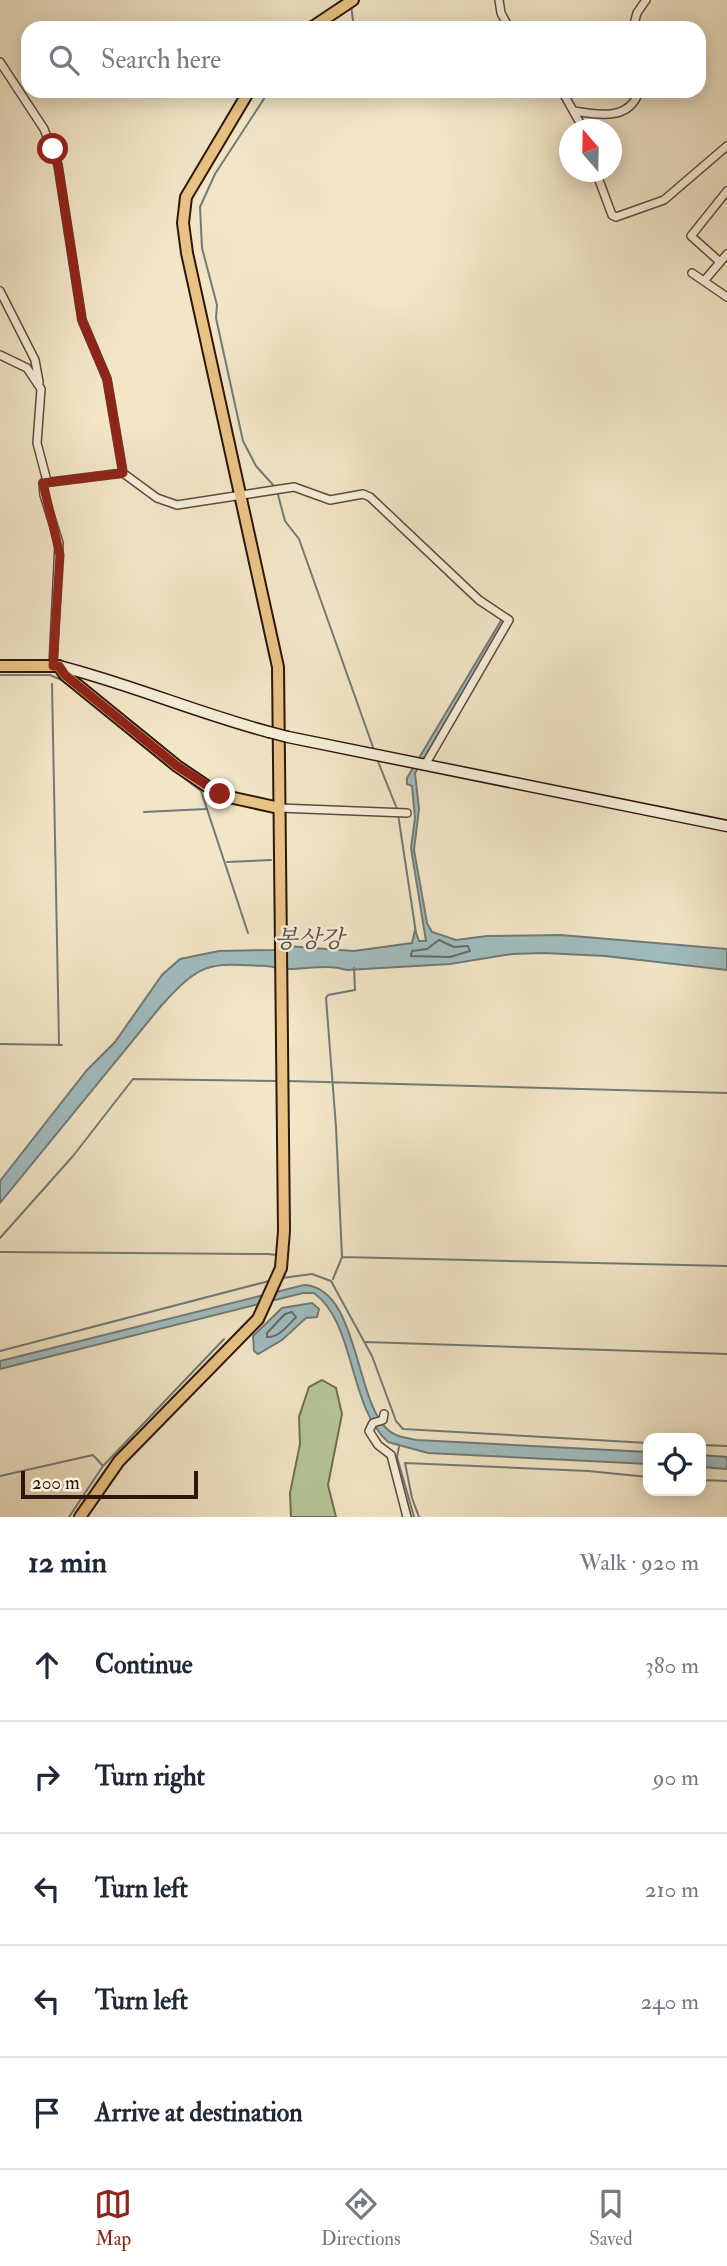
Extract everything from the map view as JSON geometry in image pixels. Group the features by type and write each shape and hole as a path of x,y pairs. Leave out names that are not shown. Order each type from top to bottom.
{"main road":[{"path":"320,21 346,2"},
{"path":"80,1517 119,1461 258,1320 281,1268 284,1231 278,667 187,253 183,223 188,191 245,98"},
{"path":"0,666 56,666 102,677 202,715 268,733 727,826"},
{"path":"56,666 177,766 220,794 279,802"}],"street":[{"path":"499,0 505,21"},
{"path":"635,21 646,0"},
{"path":"0,62 21,94"},
{"path":"24,98 44,129 58,165 82,320 107,379 123,473 157,499 177,505 294,487 330,500 363,494 370,497 479,600 509,620 424,764"},
{"path":"566,98 578,119"},
{"path":"574,111 590,114 621,113 636,98"},
{"path":"587,119 590,114"},
{"path":"600,182 612,215 616,217 664,200 727,146"},
{"path":"720,262 691,236 727,191"},
{"path":"704,281 727,254"},
{"path":"692,273 727,297"},
{"path":"0,291 35,360 42,401 37,443 47,481"},
{"path":"0,355 27,368 39,385"},
{"path":"56,666 60,555 56,532 42,488 47,481 123,473"},
{"path":"279,802 407,813"},
{"path":"383,1417 373,1423 369,1431 378,1445 391,1455 407,1517"}],"green space":[{"path":"322,1380 336,1388 342,1414 328,1485 336,1517 291,1517 290,1493 300,1444 299,1417 309,1387"}],"water":[{"path":"502,619 506,620 415,773 419,809 414,850 427,923 432,932 456,940 487,936 561,935 727,949 727,970 605,956 544,953 512,954 450,964 347,970 332,967 285,969 230,965 206,968 186,981 161,1006 0,1203 0,1181 87,1070 115,1042 162,975 180,959 219,951 273,950 287,946 354,951 412,943 415,930 419,941 426,941 411,848 415,818 412,786 407,784 407,778"},
{"path":"304,1285 322,1291 335,1304 346,1324 376,1415 394,1434 417,1440 643,1452 643,1464 428,1453 388,1442 375,1427 365,1408 338,1324 328,1307 314,1293 303,1293 0,1369 0,1361"},
{"path":"312,1303 319,1309 317,1317 306,1318 282,1340 258,1354 254,1351 253,1336 282,1308"},
{"path":"706,1455 727,1457 727,1469 706,1467"}],"waterway":[{"path":"351,5 353,21"},
{"path":"264,98 215,174 200,207 202,248 217,305 216,318 243,441 256,466 274,486"},
{"path":"277,491 285,521 299,539 374,750"},
{"path":"0,675 50,675 64,681 153,753"},
{"path":"52,684 59,1044"},
{"path":"377,759 397,809"},
{"path":"179,774 201,791 248,933"},
{"path":"144,812 206,809"},
{"path":"398,814 416,933"},
{"path":"227,862 271,860"},
{"path":"333,1279 342,1257 326,998 328,995 355,990 354,968"},
{"path":"0,1044 62,1045"},
{"path":"0,1238 73,1156 133,1079 278,1081"},
{"path":"287,1081 727,1093"},
{"path":"0,1252 268,1254 277,1255 275,1267"},
{"path":"342,1257 727,1266"},
{"path":"282,1278 312,1274 331,1281 372,1356 396,1421 403,1429 643,1443"},
{"path":"0,1351 269,1281"},
{"path":"69,1517 103,1466 224,1339"},
{"path":"366,1342 727,1354"},
{"path":"706,1445 727,1446"},
{"path":"399,1447 397,1457 414,1517"},
{"path":"0,1476 93,1455 102,1465"},
{"path":"419,1517 405,1463 588,1471 643,1476"},
{"path":"706,1480 727,1481"}],"route":[{"path":"53,149 58,165 82,320 107,379 123,473 43,483 42,488 59,543 60,555 53,666 59,666 65,675 177,766 220,794"}],"water label":[{"name":"봉상강","path":"309,939"}]}
